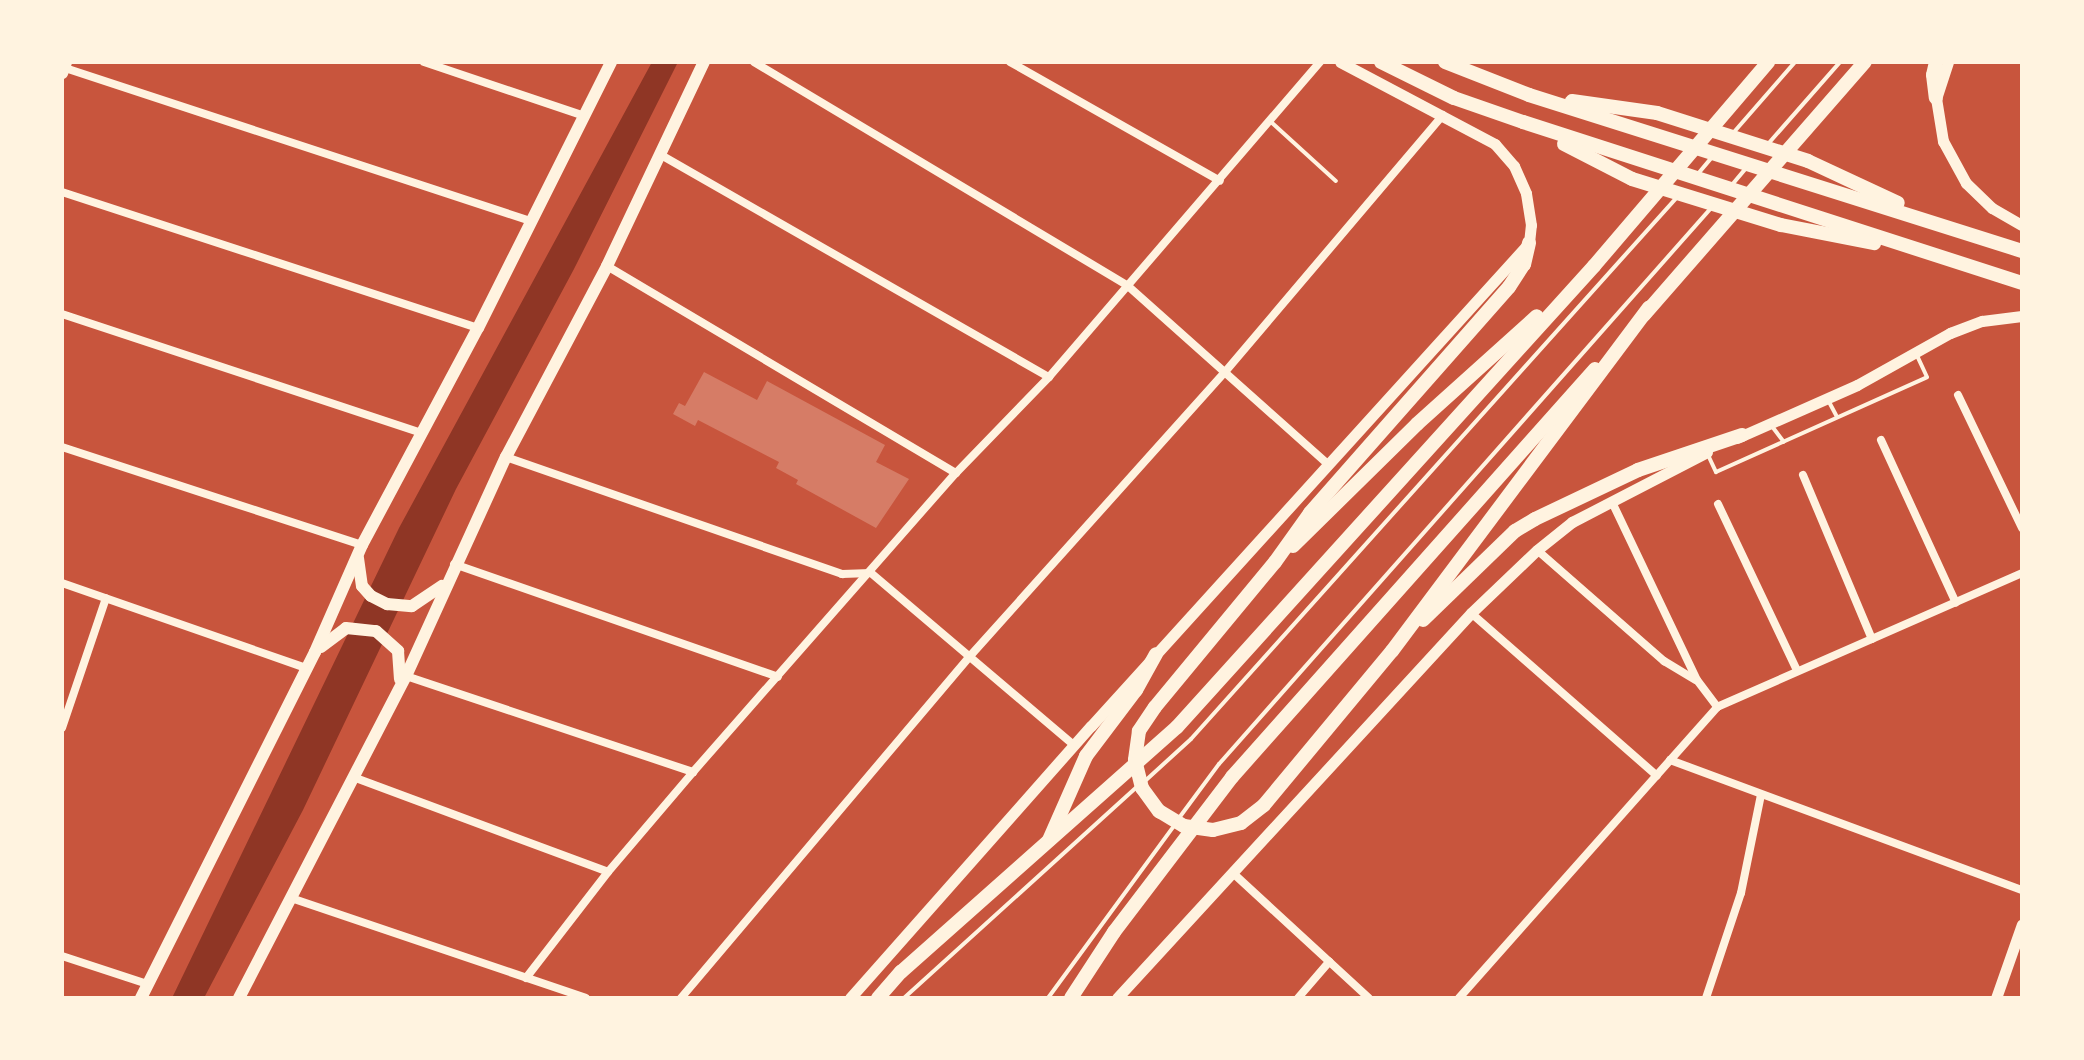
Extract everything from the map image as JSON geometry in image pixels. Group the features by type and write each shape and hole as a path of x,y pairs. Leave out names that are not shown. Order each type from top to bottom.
{"main road":[{"path":"141,998 315,652 360,551 478,328 611,62"},
{"path":"239,998 397,690 506,457 607,266 704,62"},
{"path":"1381,62 1454,98 1523,122 1632,179 1781,225 1946,257 2022,283"},
{"path":"1445,62 1529,95 2022,251"},
{"path":"878,998 901,972 1045,848 1177,727 1594,266 1768,62"},
{"path":"1071,998 1114,932 1232,777 1865,62"},
{"path":"1936,62 1933,75 1936,98"},
{"path":"1529,243 1524,264 1509,287 1310,513 1275,562 1155,707 1139,731 1135,760 1142,788 1159,811 1184,826 1213,830 1241,823 1264,805 1392,651 1649,308"},
{"path":"1275,562 1321,522 1417,424 1594,266"},
{"path":"1392,651 1515,531 1638,470 1742,435"},
{"path":"360,551 359,577 366,591 380,601 402,608 418,603 445,584"},
{"path":"315,652 335,634 353,626 376,631 392,642 404,670"},
{"path":"1045,848 1086,756 1136,690 1156,654"}],"street":[{"path":"424,62 584,116"},
{"path":"754,62 1128,286 1329,465"},
{"path":"1010,62 1220,181"},
{"path":"526,978 608,872 693,772 956,473 1049,377 1320,62"},
{"path":"850,998 1156,654 1529,243 1530,207 1514,166 1495,144 1444,114 1340,62"},
{"path":"1948,62 1936,98 1943,141 1966,183 1992,208 2022,225"},
{"path":"63,67 531,221"},
{"path":"681,998 971,655 1225,372 1444,114"},
{"path":"661,155 1049,377"},
{"path":"62,192 478,328"},
{"path":"607,266 956,473"},
{"path":"62,314 421,433"},
{"path":"1117,998 1471,613 1537,550 1572,522 1707,452 1827,398 1971,325 2019,316 2022,328"},
{"path":"1958,395 2022,528"},
{"path":"1881,440 1956,603"},
{"path":"62,447 360,551"},
{"path":"506,457 842,574 871,573 1075,746"},
{"path":"1803,475 1872,639"},
{"path":"1612,502 1697,680 1717,707"},
{"path":"1718,504 1797,670"},
{"path":"1537,550 1664,661 1697,680"},
{"path":"454,564 778,677"},
{"path":"1459,998 1717,707 2022,573"},
{"path":"62,583 306,668"},
{"path":"62,728 66,706 106,598"},
{"path":"1471,613 1657,776"},
{"path":"404,670 693,772"},
{"path":"1670,760 2022,890"},
{"path":"353,777 608,872"},
{"path":"1706,998 1741,893 1761,795"},
{"path":"1234,874 1369,998"},
{"path":"291,898 586,998"},
{"path":"1996,998 2022,924"},
{"path":"62,956 147,984"},
{"path":"1298,998 1329,962"}],"lane":[{"path":"1691,181 1795,62"},
{"path":"1726,191 1840,62"},
{"path":"1270,121 1336,181"},
{"path":"904,998 1191,739 1681,193"},
{"path":"1048,998 1219,764 1716,202"},
{"path":"1707,452 1716,472 1927,377 1916,353"},
{"path":"1827,398 1837,418"},
{"path":"1770,423 1784,442"}],"shaded area":[{"path":"652,62 678,62 574,269 456,489 303,810 204,998 172,998 399,528"}],"building":[{"path":"704,372 757,400 767,381 885,445 876,462 909,479 876,528 796,484 798,480 776,468 779,462 698,420 695,426 673,414 679,403 685,406"}]}
